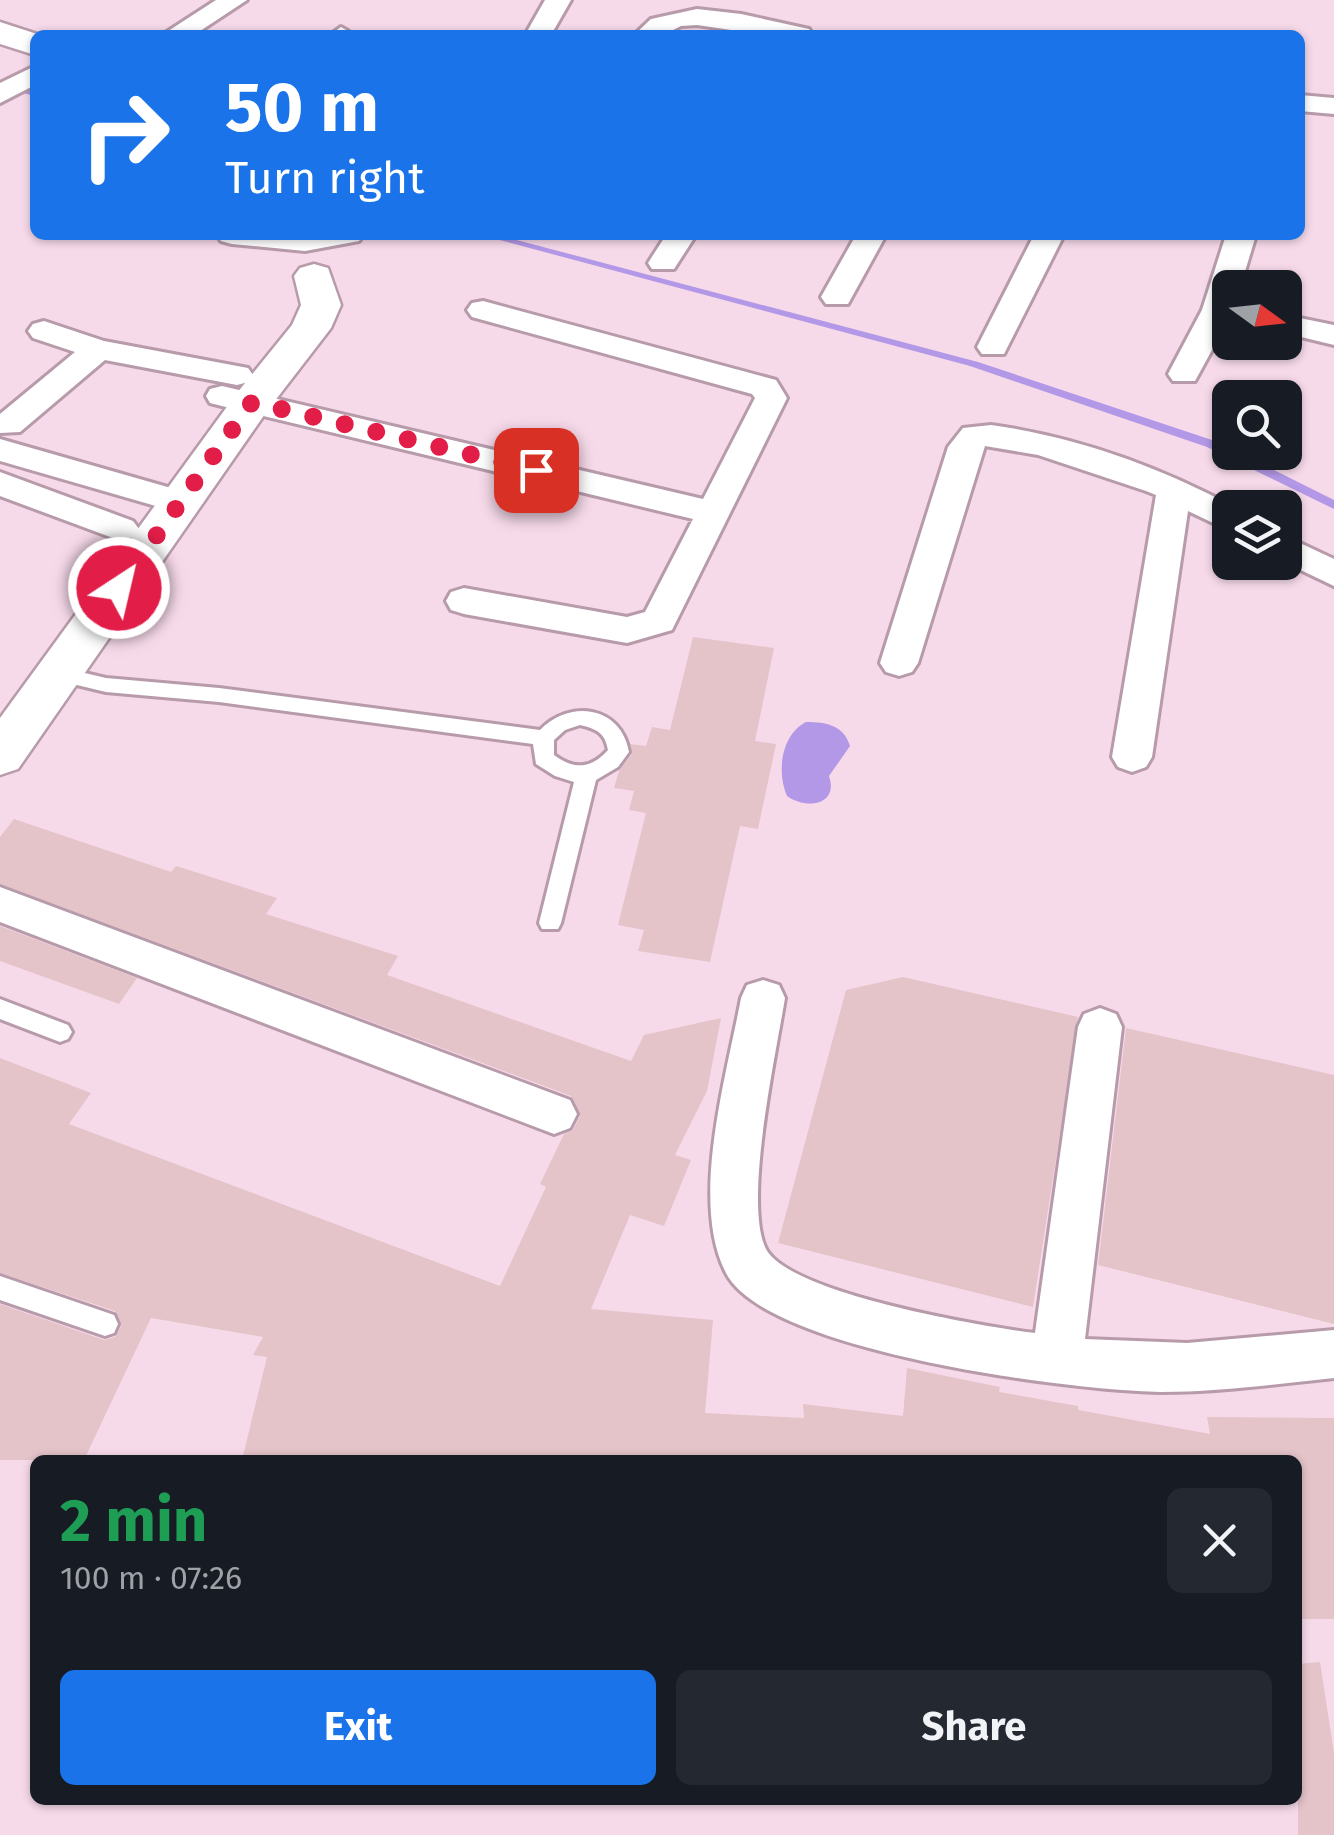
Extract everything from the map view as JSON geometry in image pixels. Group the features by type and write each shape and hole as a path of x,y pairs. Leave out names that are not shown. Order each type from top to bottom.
{"main road":[{"path":"0,32 30,43"},
{"path":"0,756 59,674 164,497 237,391 311,328 321,305 330,247"},
{"path":"0,695 122,529 164,497"}],"street":[{"path":"184,30 234,0"},
{"path":"541,30 558,0"},
{"path":"652,30 667,17 692,14 774,30"},
{"path":"0,94 30,77"},
{"path":"1305,103 1334,106"},
{"path":"273,240 330,247"},
{"path":"663,263 678,240"},
{"path":"838,298 868,240"},
{"path":"993,347 1046,240"},
{"path":"1233,270 1240,240"},
{"path":"464,602 627,630 652,626 664,614 771,398 770,391 483,310"},
{"path":"1302,328 1334,335"},
{"path":"1184,374 1212,330"},
{"path":"44,331 237,391 715,513"},
{"path":"98,349 4,438 164,497"},
{"path":"899,663 965,446 972,438 984,434 1006,436 1174,490 1212,510"},
{"path":"0,484 122,529"},
{"path":"1132,757 1174,490"},
{"path":"1302,557 1334,574"},
{"path":"0,904 554,1114"},
{"path":"763,998 736,1190 743,1260 761,1281 802,1302 928,1340 1057,1360 1140,1367 1214,1366 1334,1354"},
{"path":"1057,1360 1100,1027"}],"lane":[{"path":"59,674 106,685 275,702 544,738"},
{"path":"580,718 602,722 616,735 619,752 608,768 586,776 560,773 543,758 544,738 558,724 580,718"},
{"path":"550,923 586,776"},
{"path":"0,1009 60,1032"},
{"path":"0,1288 105,1324"}],"shaded area":[{"path":"806,722 833,726 843,733 850,746 829,776 831,786 825,799 811,803 787,796 782,776 783,754 791,735"}],"building":[{"path":"693,637 774,648 755,741 776,744 758,829 740,826 710,962 638,951 644,930 618,925 646,813 629,810 634,791 614,788 619,771 632,754 630,744 646,746 652,727 670,730"},
{"path":"14,819 171,872 176,866 277,898 266,914 398,956 387,975 631,1061 644,1035 721,1018 707,1091 675,1155 691,1160 664,1226 630,1215 591,1309 713,1320 705,1413 804,1418 803,1404 903,1416 907,1368 1000,1387 999,1392 1078,1406 1078,1410 1210,1434 1207,1417 1334,1418 1334,1619 1302,1619 1302,1455 243,1455 267,1357 253,1355 263,1337 151,1318 86,1455 30,1455 30,1460 0,1460 0,1304 104,1340 115,1337 121,1326 115,1311 0,1273 0,1058 91,1093 69,1124 500,1286 546,1187 540,1184 564,1134 573,1130 580,1116 571,1096 0,884 0,837"},
{"path":"0,926 137,978 119,1004 0,961"},
{"path":"903,977 1078,1017 1033,1307 778,1243 846,990"},
{"path":"1126,1028 1334,1075 1334,1324 1098,1265"},
{"path":"1320,1662 1334,1753 1334,1835 1298,1835 1298,1805 1302,1805 1302,1664"}],"waterway":[{"path":"22,90 30,92"},
{"path":"505,240 974,364 1211,444 1334,505"}],"route":[{"path":"119,588 252,402 536,470"}]}
